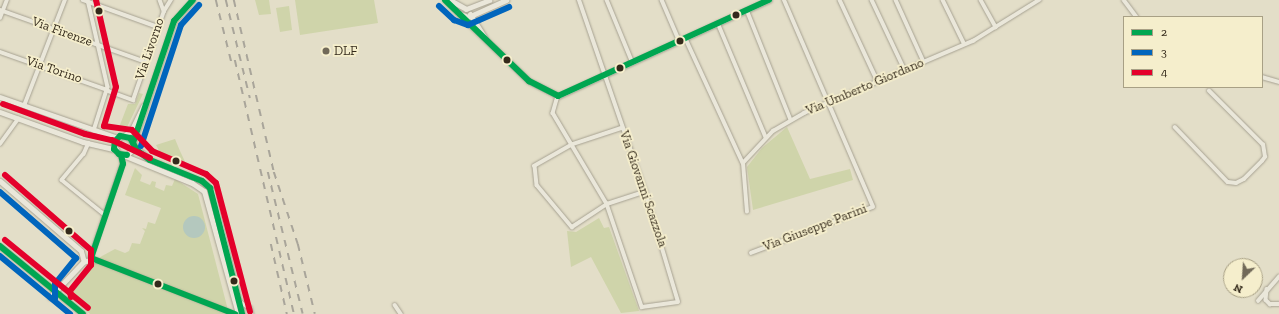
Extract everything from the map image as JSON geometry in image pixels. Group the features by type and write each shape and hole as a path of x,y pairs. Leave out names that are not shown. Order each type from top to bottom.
{"main road":[{"path":"124,155 133,144 174,21 193,0"},
{"path":"445,0 531,83 558,96 606,76 769,0"},
{"path":"450,0 472,16 486,40"},
{"path":"462,8 469,8 489,0"},
{"path":"458,13 472,16 506,0"},
{"path":"478,26 477,17 485,9"},
{"path":"114,148 120,137 131,131 150,90"},
{"path":"0,97 94,131 120,137 133,144 150,160 202,181 211,189 242,314"},
{"path":"0,112 89,143 114,148 124,155 195,184 204,191 236,314"},
{"path":"0,181 78,248 84,254 84,262"},
{"path":"1,249 83,314"},
{"path":"50,297 84,262 95,260"},
{"path":"62,286 63,298"}],"street":[{"path":"0,18 1,10 7,0"},
{"path":"24,106 41,66 65,0"},
{"path":"82,0 158,27"},
{"path":"160,0 164,11"},
{"name":"Via Livorno","path":"133,100 164,11 171,0"},
{"name":"Via Giovanni Scazzola","path":"579,0 645,192 678,302 642,307 607,204"},
{"path":"607,0 633,63"},
{"path":"662,0 680,42"},
{"name":"Via Giuseppe Parini","path":"751,253 873,207 784,0"},
{"path":"840,0 878,82"},
{"path":"872,0 905,70"},
{"path":"896,0 924,62"},
{"path":"943,0 964,43"},
{"path":"981,0 996,27"},
{"name":"Via Umberto Giordano","path":"743,163 766,137 791,120 828,102 878,82 964,43 973,41 1039,0"},
{"path":"1124,0 1136,16"},
{"path":"88,1 108,90 94,131"},
{"name":"Via Firenze","path":"1,10 146,62"},
{"path":"747,10 791,120"},
{"path":"718,24 766,137"},
{"path":"686,39 743,163 747,212"},
{"name":"Via Torino","path":"0,52 133,100"},
{"path":"1263,77 1279,82"},
{"path":"1175,127 1228,182 1236,183 1244,179 1262,161 1265,157 1262,146 1209,91"},
{"path":"558,96 553,113 607,204"},
{"path":"0,144 18,119"},
{"path":"623,128 572,145 535,166 534,175 537,185 572,226 607,204 645,192"},
{"path":"89,143 84,154 62,180 104,214"},
{"path":"124,155 123,164 90,257 236,314"},
{"path":"27,205 38,208"},
{"path":"78,248 87,253 92,250"},
{"path":"1258,301 1267,288 1279,277"},
{"path":"1267,288 1266,300 1270,304 1279,304"},
{"path":"239,300 250,308 252,314"},
{"path":"395,305 401,314"}],"green space":[{"path":"255,0 269,0 271,14 259,15"},
{"path":"295,0 374,0 378,23 300,35"},
{"path":"289,6 292,30 280,32 276,8"},
{"path":"139,93 143,94 127,127 118,130 128,104 135,104"},
{"path":"787,127 810,179 850,169 853,180 753,210 747,167 762,148"},
{"path":"175,139 188,168 164,160 156,145"},
{"path":"135,168 142,175 140,181 150,185 152,181 156,182 155,187 164,191 166,185 172,186 175,179 198,194 229,314 90,314 67,294 87,268 102,256 115,249 125,253 129,251 132,243 140,244 145,231 142,228 146,229 148,222 155,224 161,208 125,195"},
{"path":"599,218 604,228 609,227 639,311 621,313 591,257 571,267 567,231 576,232"}],"shaded area":[{"path":"194,216 202,219 205,227 202,235 194,238 186,235 183,227 186,219"}],"railway":[{"path":"216,0 233,68"},
{"path":"226,0 250,98"},
{"path":"234,0 274,172 298,244 315,314"},
{"path":"235,60 294,314"},
{"path":"268,172 303,314"},
{"path":"271,244 287,314"}],"transit line":[{"name":"4","path":"96,0 116,87 104,126 132,130 152,151 206,174 216,183 250,312"},
{"name":"2","path":"133,143 174,21 193,0"},
{"name":"2","path":"445,0 529,81 558,96 769,0"},
{"name":"3","path":"141,146 181,25 199,5"},
{"name":"3","path":"439,6 454,20 468,25 509,7"},
{"name":"4","path":"3,104 85,134 112,140 150,158"},
{"name":"2","path":"127,155 119,154 114,149 115,141 120,136 130,138 137,150 150,160 202,181 210,188 242,314"},
{"name":"2","path":"121,155 123,164 91,258 235,314"},
{"name":"4","path":"5,175 91,250 91,265 70,291 71,297"},
{"name":"3","path":"0,192 76,258 55,284 55,299"},
{"name":"4","path":"5,240 88,308"},
{"name":"2","path":"0,246 83,314"},
{"name":"3","path":"0,256 70,314"}],"place":[{"name":"DLF","path":"326,51"}]}
